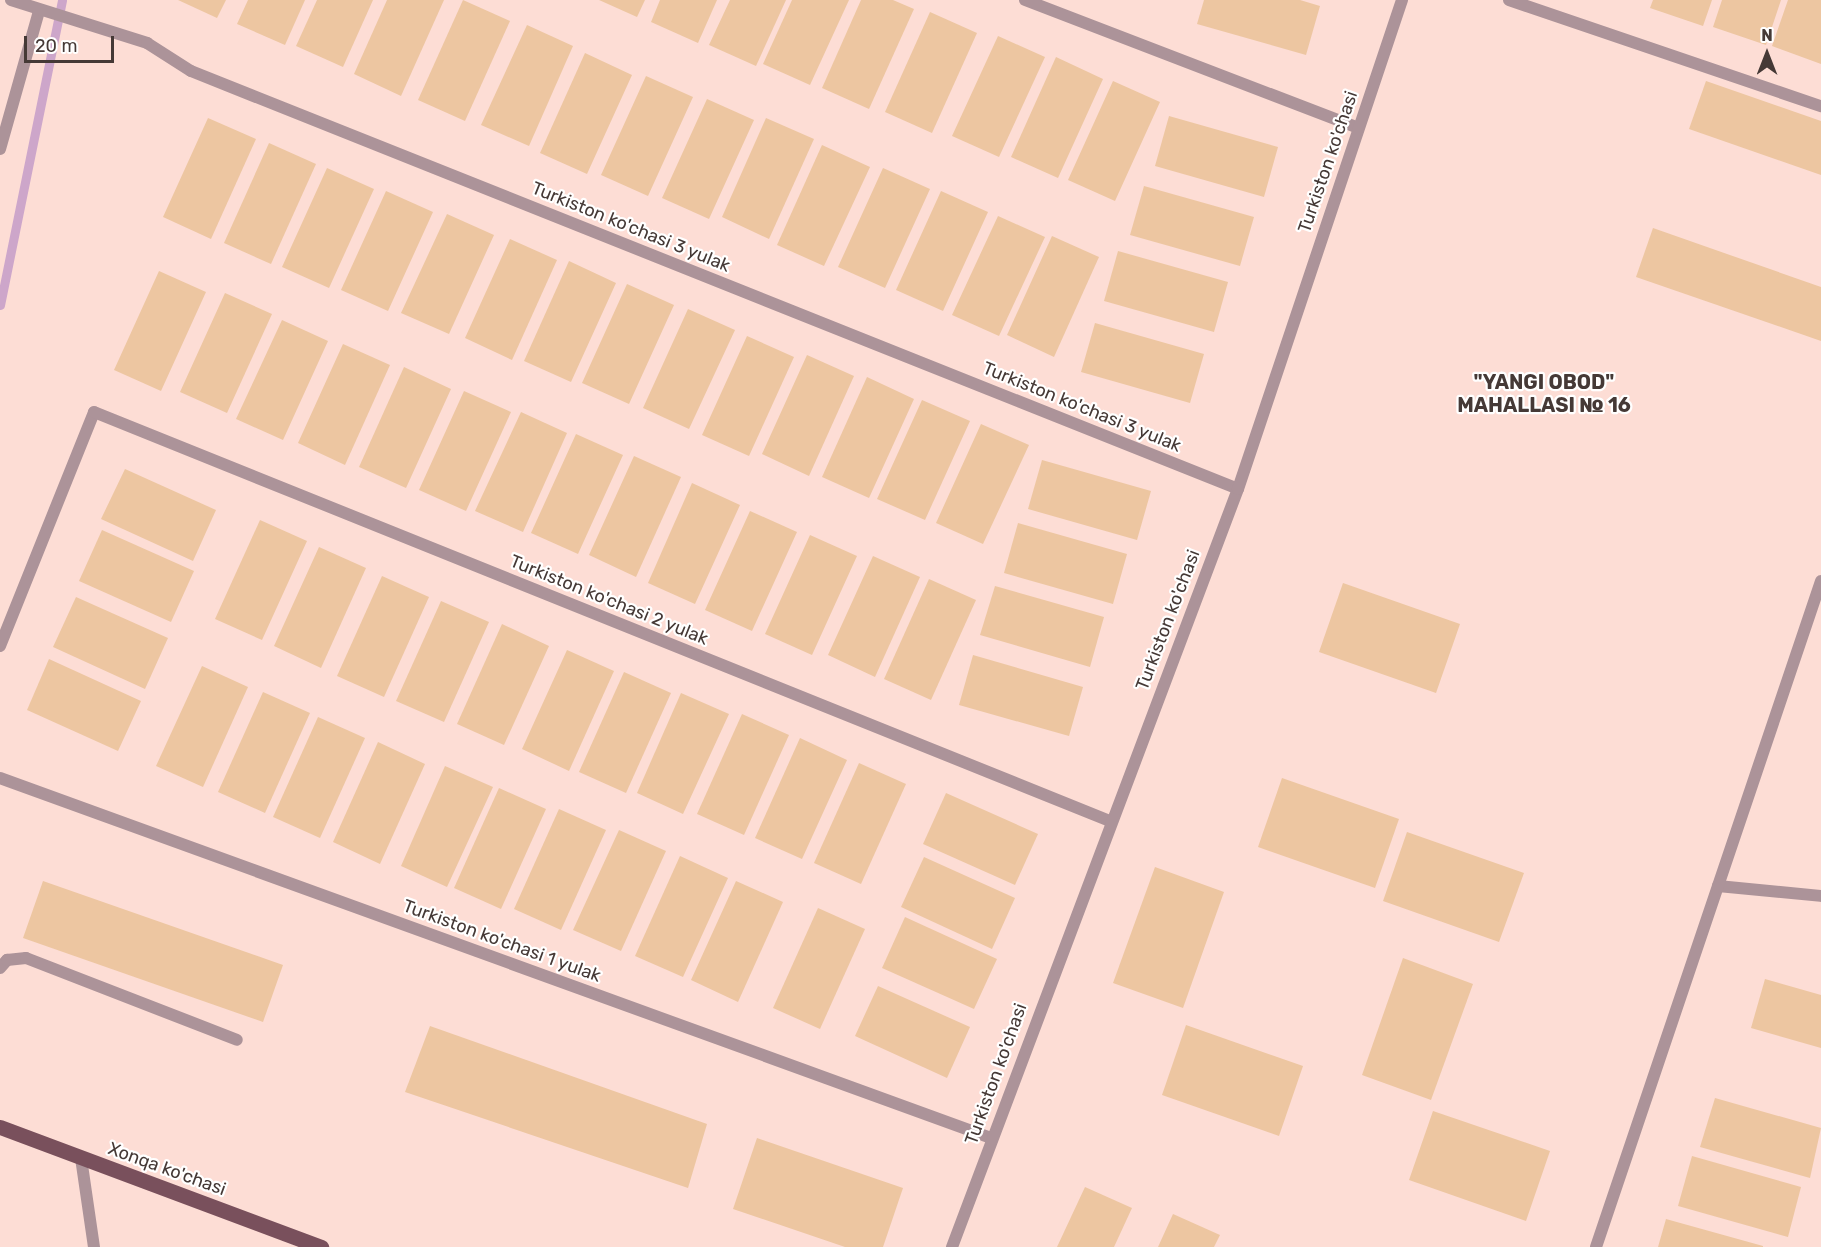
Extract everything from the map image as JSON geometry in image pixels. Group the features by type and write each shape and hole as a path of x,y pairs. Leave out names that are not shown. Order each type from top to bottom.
{"main road":[{"name":"Xonqa ko'chasi","path":"0,1127 321,1247"}],"street":[{"name":"Turkiston ko'chasi 3 yulak","path":"11,0 39,11 147,43 191,71 1238,489"},
{"path":"1025,0 1358,128"},
{"name":"Turkiston ko'chasi","path":"952,1247 1110,821 1238,489 1402,0"},
{"path":"1509,0 1821,106"},
{"path":"0,149 39,11"},
{"name":"Turkiston ko'chasi 2 yulak","path":"0,646 94,412 1110,821"},
{"path":"1596,1247 1821,581"},
{"name":"Turkiston ko'chasi 1 yulak","path":"0,778 991,1138"},
{"path":"1718,886 1821,896"},
{"path":"0,968 8,960 26,958 237,1040"},
{"path":"81,1158 94,1247"}],"building":[{"path":"178,0 226,0 217,18"},
{"path":"248,0 305,0 285,45 237,24"},
{"path":"317,0 373,0 343,67 296,46"},
{"path":"387,0 444,0 401,96 354,74"},
{"path":"463,0 510,21 465,121 418,100"},
{"path":"599,0 645,0 637,17"},
{"path":"660,0 717,0 698,43 651,22"},
{"path":"730,0 786,0 756,66 709,45"},
{"path":"792,0 849,0 810,85 763,64"},
{"path":"861,0 893,0 914,9 869,109 822,88"},
{"path":"1204,0 1300,0 1320,6 1306,55 1197,24"},
{"path":"1653,0 1712,0 1703,26 1650,8"},
{"path":"1722,0 1781,0 1766,45 1713,27"},
{"path":"1788,0 1821,0 1821,64 1772,46"},
{"path":"930,12 977,33 932,133 885,112"},
{"path":"527,25 573,46 529,146 481,125"},
{"path":"998,36 1045,57 999,157 952,136"},
{"path":"585,53 632,75 587,174 540,153"},
{"path":"1056,57 1103,79 1058,178 1011,157"},
{"path":"646,76 693,97 648,196 601,175"},
{"path":"1113,81 1160,102 1115,201 1068,180"},
{"path":"1706,81 1821,121 1821,175 1689,129"},
{"path":"707,99 754,120 709,219 662,198"},
{"path":"1169,116 1278,147 1264,197 1155,166"},
{"path":"208,118 256,139 211,239 163,217"},
{"path":"766,118 814,139 769,239 722,217"},
{"path":"269,143 316,164 271,264 224,243"},
{"path":"822,145 870,167 824,266 777,245"},
{"path":"327,168 374,189 329,288 282,267"},
{"path":"883,168 930,189 885,288 838,267"},
{"path":"1144,186 1254,217 1240,266 1130,235"},
{"path":"386,191 433,212 388,311 341,290"},
{"path":"941,191 988,212 943,311 896,290"},
{"path":"447,214 494,235 449,334 401,313"},
{"path":"998,216 1045,237 999,336 952,315"},
{"path":"1653,228 1821,287 1821,341 1636,277"},
{"path":"1052,236 1099,257 1054,357 1007,335"},
{"path":"510,239 557,260 512,360 465,338"},
{"path":"1118,251 1228,282 1214,332 1104,301"},
{"path":"569,261 616,283 571,382 524,361"},
{"path":"159,271 206,292 161,391 114,370"},
{"path":"627,284 674,305 629,404 582,383"},
{"path":"225,293 272,314 227,413 180,392"},
{"path":"688,309 735,330 689,429 643,408"},
{"path":"282,320 328,341 283,440 236,419"},
{"path":"1095,323 1204,354 1190,403 1081,372"},
{"path":"747,336 794,357 749,456 702,435"},
{"path":"343,344 390,365 345,465 298,443"},
{"path":"807,355 854,376 809,476 762,454"},
{"path":"404,367 451,389 406,488 359,467"},
{"path":"867,377 914,399 869,498 822,477"},
{"path":"464,391 511,412 466,511 419,490"},
{"path":"922,400 970,421 925,520 877,499"},
{"path":"521,412 567,433 523,532 475,511"},
{"path":"981,424 1029,445 983,544 936,523"},
{"path":"576,434 623,455 578,554 531,533"},
{"path":"634,456 681,477 636,577 589,555"},
{"path":"1042,460 1151,491 1137,540 1028,509"},
{"path":"125,469 216,510 193,561 101,519"},
{"path":"692,483 740,505 695,604 648,583"},
{"path":"750,511 797,532 752,631 705,610"},
{"path":"260,520 307,541 262,640 215,619"},
{"path":"1018,523 1127,554 1113,604 1004,573"},
{"path":"102,530 194,571 171,622 79,581"},
{"path":"810,535 857,556 812,655 765,634"},
{"path":"319,547 366,568 321,668 274,646"},
{"path":"873,556 920,577 875,677 828,655"},
{"path":"382,576 429,597 384,697 337,676"},
{"path":"929,579 976,600 931,700 884,679"},
{"path":"1343,583 1460,624 1436,693 1319,652"},
{"path":"995,586 1104,617 1090,667 980,635"},
{"path":"76,597 168,638 145,689 53,647"},
{"path":"441,601 489,622 444,722 396,701"},
{"path":"502,624 549,646 504,745 457,724"},
{"path":"567,650 614,671 569,771 522,749"},
{"path":"973,655 1083,687 1069,736 959,705"},
{"path":"49,659 141,701 118,751 27,710"},
{"path":"202,666 248,687 203,787 156,766"},
{"path":"624,672 671,693 626,793 579,772"},
{"path":"263,692 310,713 265,813 218,792"},
{"path":"681,693 729,714 683,814 637,793"},
{"path":"742,714 789,735 744,835 697,814"},
{"path":"318,717 365,738 320,838 273,817"},
{"path":"800,738 847,760 802,859 755,838"},
{"path":"378,742 425,764 380,864 333,842"},
{"path":"859,763 906,784 861,884 814,863"},
{"path":"445,766 493,787 447,887 401,866"},
{"path":"1282,778 1399,819 1375,888 1258,847"},
{"path":"499,788 546,809 501,909 454,888"},
{"path":"946,793 1038,834 1015,885 923,844"},
{"path":"559,809 606,830 561,930 514,909"},
{"path":"619,830 666,851 621,951 573,930"},
{"path":"1407,832 1524,873 1499,942 1383,901"},
{"path":"680,856 728,878 683,977 635,956"},
{"path":"924,857 1015,898 992,949 901,907"},
{"path":"1155,867 1224,892 1183,1008 1113,983"},
{"path":"43,881 283,965 263,1022 23,938"},
{"path":"736,881 783,902 738,1002 691,980"},
{"path":"818,908 865,929 820,1029 773,1008"},
{"path":"905,917 997,959 974,1009 882,968"},
{"path":"1403,958 1473,984 1431,1100 1362,1075"},
{"path":"1765,979 1821,995 1821,1048 1751,1028"},
{"path":"878,986 970,1027 947,1078 855,1036"},
{"path":"1186,1025 1303,1066 1279,1136 1162,1095"},
{"path":"430,1026 707,1124 688,1188 405,1092"},
{"path":"1715,1098 1821,1128 1810,1178 1700,1147"},
{"path":"1433,1111 1550,1151 1526,1221 1409,1180"},
{"path":"757,1138 903,1188 883,1247 845,1247 733,1209"},
{"path":"1692,1156 1801,1187 1788,1237 1678,1206"},
{"path":"1085,1187 1132,1208 1114,1247 1057,1247"},
{"path":"1173,1214 1220,1235 1214,1247 1158,1247"},
{"path":"1666,1219 1763,1246 1763,1247 1658,1247"}],"waterway":[{"path":"0,305 62,0"}],"district":[{"name":"\"YANGI OBOD\" MAHALLASI № 16","path":"1544,394"}]}
